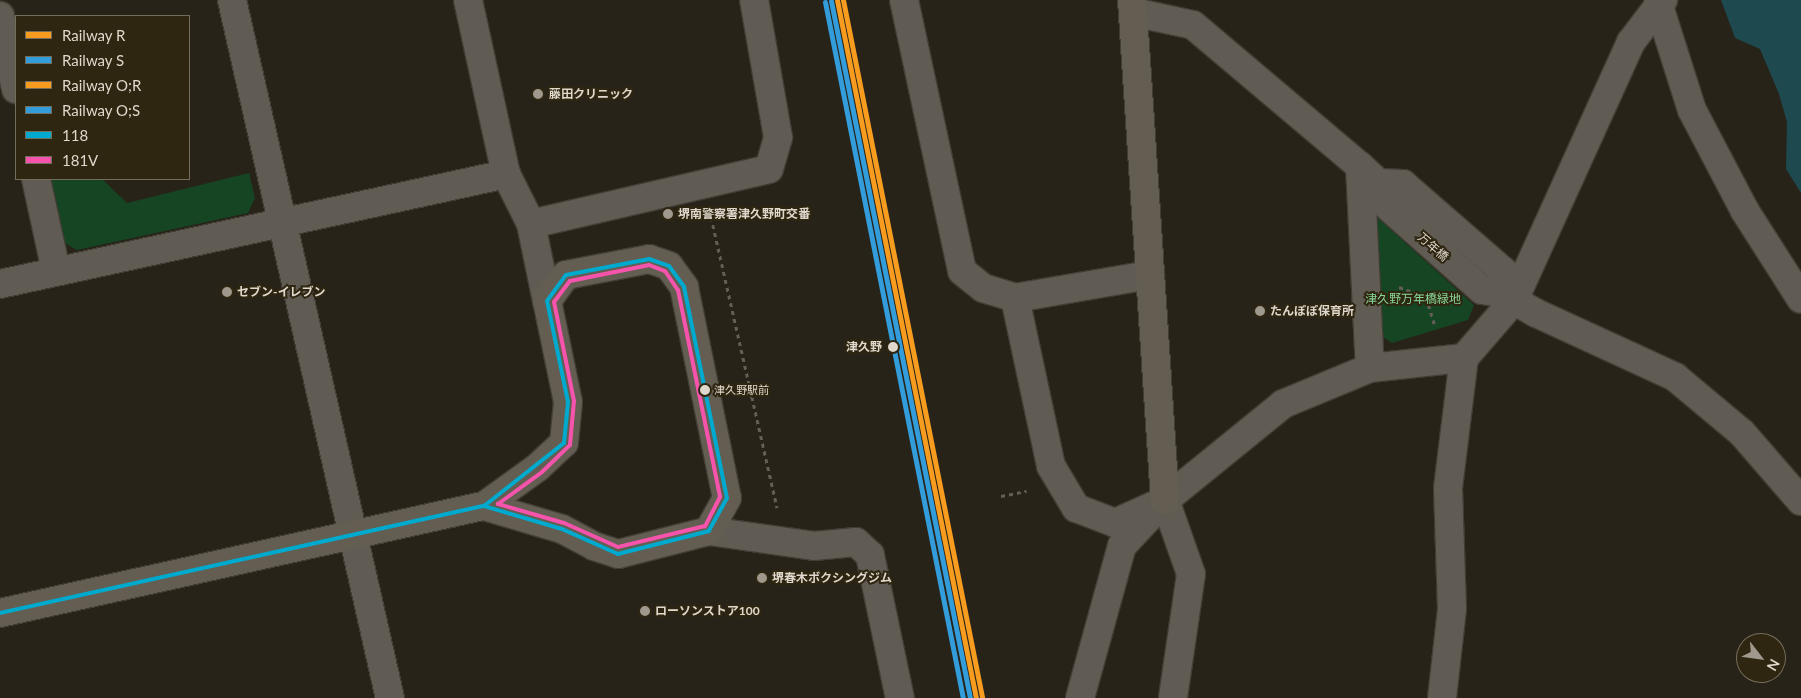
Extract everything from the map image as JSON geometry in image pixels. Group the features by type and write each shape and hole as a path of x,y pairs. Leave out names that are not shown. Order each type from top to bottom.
{"street":[{"path":"232,0 351,536 390,698"},
{"path":"0,613 484,506 538,467 564,442 568,402 531,224 506,174 468,0"},
{"path":"531,224 769,169 778,137 754,0"},
{"path":"904,0 962,271 983,288 1015,298 1150,275"},
{"path":"1442,698 1452,610 1448,488 1451,359 1499,294 1631,42 1661,1"},
{"path":"1661,1 1692,110 1745,211 1801,299"},
{"path":"1172,698 1191,574 1165,500 1132,6 1193,25 1374,184 1403,184 1503,271 1499,294"},
{"path":"0,16 15,84"},
{"path":"0,284 506,174"},
{"path":"36,180 56,271"},
{"path":"1370,368 1366,289 1374,184"},
{"path":"547,301 566,275 649,259 669,266 684,287 727,498 709,531"},
{"path":"1499,294 1675,378 1742,433 1801,501"},
{"path":"1015,298 1051,466 1076,508 1115,523 1165,500"},
{"path":"1080,698 1122,546 1165,500 1284,404 1370,368 1451,359"},
{"path":"484,506 562,529 594,546 618,554 709,531 814,546 856,542 870,555 900,698"}],"path":[{"path":"710,212 779,516"},
{"path":"1366,289 1398,287 1426,297 1451,359"},
{"path":"1001,496 1035,490"}],"green space":[{"path":"249,173 255,198 248,213 77,250 63,242 50,180 103,180 127,203"},
{"name":"津久野万年橋緑地","path":"1379,219 1474,305 1468,320 1392,343 1380,335 1371,226"}],"water":[{"path":"1721,0 1801,0 1801,193 1786,169 1787,122 1779,94 1760,49 1735,38"}],"rail line":[{"name":"R","path":"837,0 976,698"},
{"name":"O;R","path":"843,0 982,697"},
{"name":"S","path":"831,1 970,698"},
{"name":"O;S","path":"825,2 963,698"}],"transit line":[{"name":"118","path":"649,259 669,266 684,287 727,498 709,531 618,554 562,529 484,506 564,443 568,402 547,301 566,275 649,259"},
{"name":"181V","path":"649,265 665,271 678,290 720,497 705,526 618,547 564,523 498,504 542,472 570,445 574,401 554,302 570,281 649,265"},
{"name":"118","path":"0,613 484,506"}],"place":[{"name":"藤田クリニック","path":"538,94"},
{"name":"堺南警察署津久野町交番","path":"668,214"},
{"name":"セブン-イレブン","path":"227,292"},
{"name":"たんぽぽ保育所","path":"1260,311"},
{"name":"津久野","path":"893,347"},
{"name":"津久野駅前","path":"705,390"},
{"name":"堺春木ボクシングジム","path":"762,578"},
{"name":"ローソンストア100","path":"645,611"}]}
